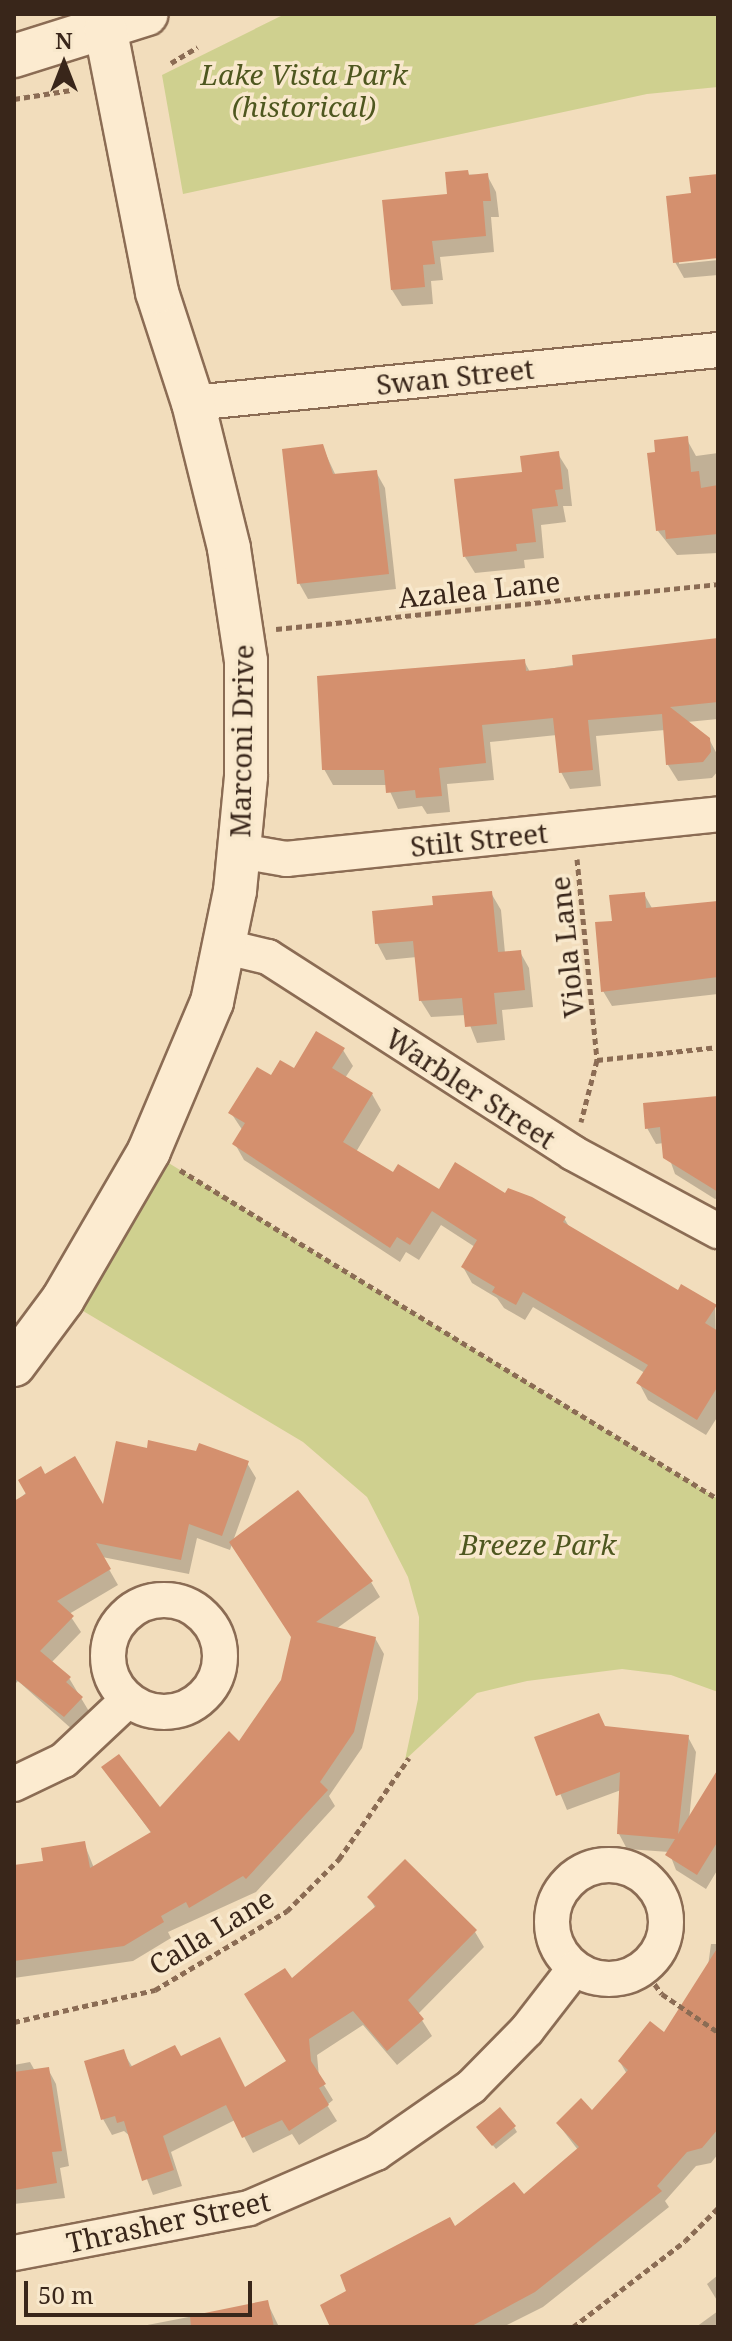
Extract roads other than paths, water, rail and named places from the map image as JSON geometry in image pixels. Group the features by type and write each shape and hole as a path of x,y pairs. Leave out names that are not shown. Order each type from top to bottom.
{"street":[{"path":"14,56 106,31 147,14"},
{"name":"Marconi Drive","path":"14,1365 63,1299 149,1151 212,1002 226,947 240,851 248,706 243,633 229,548 193,403 157,292 106,31"},
{"name":"Swan Street","path":"193,403 718,350"},
{"name":"Stilt Street","path":"240,851 286,859 718,814"},
{"name":"Warbler Street","path":"226,947 268,957 573,1153 718,1231"},
{"path":"14,1784 64,1760 128,1700"},
{"path":"610,1865 649,1880 664,1905 661,1947 643,1968 609,1979 575,1968 557,1946 554,1904 582,1872 610,1865"},
{"name":"Thrasher Street","path":"14,2253 249,2208 376,2153 471,2087 527,2030 575,1968"}],"park label":[{"name":"Lake Vista Park (historical)","path":"304,90"},
{"name":"Breeze Park","path":"538,1544"}]}
